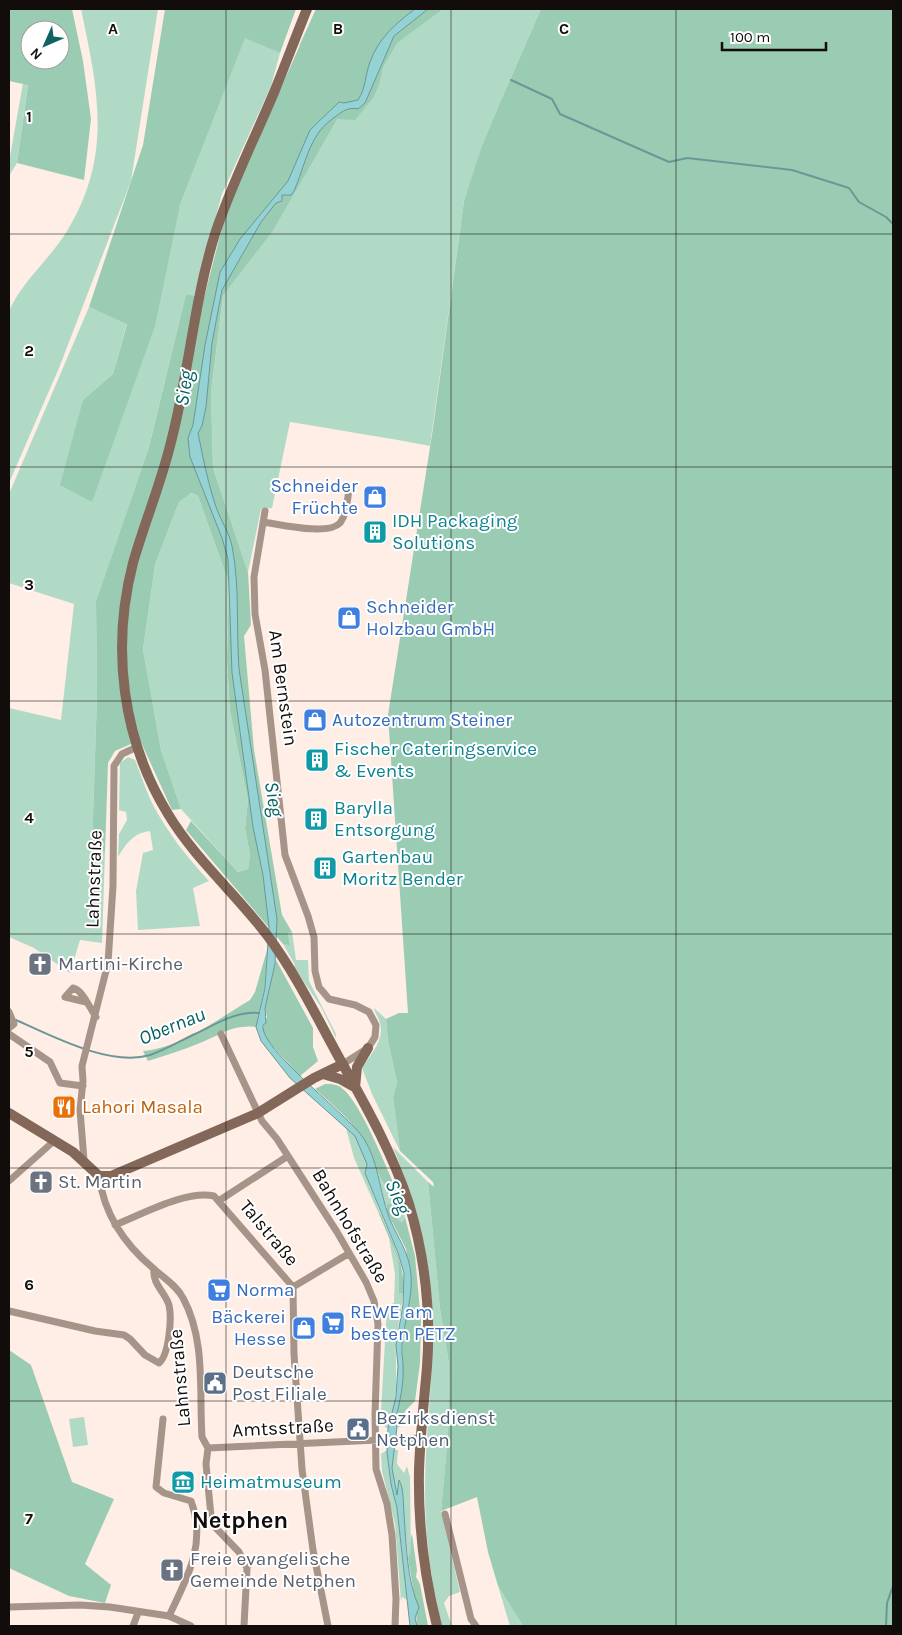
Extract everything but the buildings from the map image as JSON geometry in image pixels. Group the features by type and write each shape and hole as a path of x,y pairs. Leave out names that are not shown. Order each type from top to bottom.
{"main road":[{"path":"306,9 216,233 199,300 172,441 128,585 122,639 122,670 127,707 137,747 154,787 178,829 249,912 290,969 356,1088 398,1174 422,1254 428,1335 421,1438 420,1525 424,1563 437,1626"},
{"path":"356,1088 357,1067 368,1048"},
{"path":"9,1113 84,1160 100,1176 125,1171 258,1113 318,1076 343,1064"},
{"path":"318,1076 340,1079 356,1088"}],"street":[{"path":"263,522 325,530 339,525 346,512 349,490"},
{"name":"Am Bernstein","path":"264,511 254,577 255,614 265,670 285,855 314,937 315,970 319,987 329,1000 355,1005 369,1012 376,1025 375,1037 368,1048"},
{"name":"Lahnstraße","path":"84,1160 80,1110 83,1086 82,1066 96,1017 108,963 113,886 114,766 122,754 137,747"},
{"path":"86,1002 96,1017"},
{"path":"10,1014 11,1026"},
{"path":"9,1034 50,1062 60,1083 83,1086"},
{"name":"Bahnhofstraße","path":"221,1034 258,1113 337,1232 348,1254 366,1282 374,1302 378,1324 375,1414 380,1440 376,1469 387,1504 392,1535 396,1599 395,1626"},
{"path":"343,1064 368,1048"},
{"path":"9,1181 54,1141"},
{"name":"Talstraße","path":"220,1200 288,1156"},
{"name":"Lahnstraße","path":"100,1176 105,1203 115,1225 132,1248 181,1294 192,1320 199,1353 202,1437 208,1448 206,1464 211,1516 215,1527 239,1552 247,1568 244,1626"},
{"name":"Talstraße","path":"115,1225 188,1197 204,1194 220,1200 292,1288 293,1350 300,1444 313,1550 328,1626"},
{"name":"Talstraße","path":"292,1288 348,1254"},
{"path":"9,1311 133,1342 145,1355 157,1363 162,1362 167,1353 170,1310 164,1295 153,1277 154,1269"},
{"path":"163,1419 156,1487 164,1493 192,1500 197,1537 196,1555 169,1616"},
{"name":"Amtsstraße","path":"208,1448 421,1438"},
{"path":"445,1514 471,1619 476,1626"},
{"path":"9,1607 80,1605 110,1607 138,1613 169,1616 192,1626"},
{"path":"133,1626 138,1613"}],"green space":[{"path":"9,9 72,9 83,61 91,119 84,180 17,163 28,85 9,81"},
{"path":"81,9 158,9 131,181 59,368 9,483 9,311 29,279 67,231 82,203 91,176 96,149 98,122 96,95"},
{"path":"165,9 296,9 280,53 245,38 180,205 155,326 92,502 60,485 83,400 113,374 127,324 89,307 143,145"},
{"path":"316,9 541,9 502,98 464,201 430,446 290,422 272,508 261,509 248,572 213,468 211,392 223,296 273,231 299,185 265,134 266,124 280,104 306,45 299,46"},
{"path":"316,9 443,9 397,43 383,67 379,85 373,98 355,120 337,119 273,231 223,296 211,392 213,468 248,572 251,625 244,636 254,750 282,915 292,932 288,933 290,945 283,944 186,830 191,821 238,872 248,869 250,855 245,828 248,800 230,711 227,661 229,583 198,496 191,493 179,502 155,565 143,649 161,750 181,809 172,810 140,740 115,751 108,763 105,852 92,848 97,695 96,601 149,447 186,294 204,298 226,212"},
{"path":"541,9 893,9 893,1626 523,1626 498,1586 488,1552 477,1497 441,1511 448,1435 449,1364 440,1309 428,1182 434,1187 433,1182 400,1151 393,1098 397,1082 388,1042 386,1019 399,1013 408,1013 388,715 433,428 464,201 481,149"},
{"path":"245,37 280,53 271,86 222,194 194,296 186,294 149,447 96,601 97,695 92,848 105,852 102,943 80,940 70,973 34,948 9,937 9,708 61,720 74,604 9,583 9,494 89,307 127,323 113,374 83,400 91,502 180,205"},
{"path":"23,83 28,84 17,163 9,176 9,162"},
{"path":"190,493 198,496 229,583 227,661 230,711 248,800 245,828 250,855 248,869 238,872 181,809 161,750 143,649 155,565 179,502"},
{"path":"128,757 135,760 150,798 164,824 209,881 193,888 200,926 138,930 136,891 143,853 153,850 150,831 144,832 131,840 118,857 119,834 127,820 126,812 119,810 120,763"},
{"path":"292,932 296,960 308,960 309,981 336,1034 336,1038 321,1007 294,967 295,965 283,944 290,944 288,933"},
{"path":"267,950 265,987 256,1027 248,1026 233,1029 194,1046 148,1061 143,1051 157,1049 185,1039 250,1000 255,992"},
{"path":"276,960 313,1028 313,1047 318,1061 300,1076 265,1038 262,1030 267,1017 265,1008"},
{"path":"374,1008 386,1019 388,1042 397,1082 393,1098 400,1151 372,1094 362,1068 379,1041 381,1029"},
{"path":"325,1084 341,1087 358,1108 397,1192 390,1189 381,1178 370,1151 356,1129 315,1089"},
{"path":"346,1128 355,1135 360,1144 367,1164 365,1173 381,1214 379,1214 354,1158"},
{"path":"393,1147 428,1182 440,1309 449,1364 448,1435 441,1511 460,1592 449,1596 444,1603 452,1626 442,1626 427,1542 425,1468 433,1332 431,1288 420,1226 408,1186"},
{"path":"378,1174 390,1189 397,1192 405,1217 402,1224 387,1205 386,1208"},
{"path":"387,1205 394,1205 397,1218 402,1223 405,1217 415,1256 421,1321 420,1363 415,1401 405,1411 402,1426 397,1427 395,1421 403,1378 402,1349 411,1279 406,1249 387,1212"},
{"path":"379,1214 381,1214 400,1262 403,1293 399,1293 398,1259"},
{"path":"389,1238 398,1259 399,1293 403,1293 396,1344 396,1398 388,1429 381,1424 381,1411 387,1306 394,1303 395,1274"},
{"path":"9,1350 31,1365 72,1482 114,1499 85,1564 111,1585 105,1603 69,1596 9,1568"},
{"path":"84,1417 88,1445 73,1447 69,1419"},
{"path":"387,1450 391,1484 397,1507 407,1600 402,1597 401,1601 395,1524 382,1471 381,1454"},
{"path":"394,1450 398,1450 397,1464 404,1473 407,1466 410,1477 411,1554 408,1558 400,1480 397,1496 392,1468"},
{"path":"412,1534 417,1570 416,1577 420,1584 428,1626 417,1626 408,1558"},
{"path":"498,1586 523,1626 510,1626"}],"water":[{"path":"415,9 428,9 394,36 365,103 358,109 354,108 340,113 317,134 308,152 294,191 291,195 282,195 282,201 276,203 261,222 222,290 212,343 206,407 202,426 198,433 216,507 231,541 237,592 239,669 277,919 275,964 265,1008 266,1023 263,1025 266,1036 275,1049 306,1082 355,1128 369,1147 384,1202 406,1252 410,1267 411,1287 402,1348 403,1379 395,1421 397,1427 392,1468 397,1495 399,1480 402,1487 406,1549 412,1586 419,1607 415,1618 417,1626 410,1626 397,1508 391,1484 387,1452 388,1429 396,1397 398,1366 396,1345 403,1305 404,1273 398,1253 365,1173 367,1164 355,1136 290,1078 261,1041 256,1027 265,988 269,927 263,875 253,827 232,673 228,559 222,538 190,457 188,438 193,425 205,345 220,272 240,239 288,181 310,130 339,102 344,103 358,100 363,91 370,62 378,46 401,20"}],"waterway":[{"path":"511,80 552,99 560,114 669,162 687,158 792,170 849,188 859,202 886,217 893,224"},
{"name":"Obernau","path":"16,1020 82,1048 117,1057 134,1058 156,1053 234,1016 259,1013"},
{"path":"886,1626 887,1603 893,1586"}],"place":[{"name":"Schneider Früchte","path":"375,497"},
{"name":"IDH Packaging Solutions","path":"375,532"},
{"name":"Schneider Holzbau GmbH","path":"349,618"},
{"name":"Autozentrum Steiner","path":"315,720"},
{"name":"Fischer Cateringservice & Events","path":"317,760"},
{"name":"Barylla Entsorgung","path":"316,819"},
{"name":"Gartenbau Moritz Bender","path":"325,868"},
{"name":"Martini-Kirche","path":"40,964"},
{"name":"Lahori Masala","path":"64,1107"},
{"name":"St. Martin","path":"41,1182"},
{"name":"Norma","path":"219,1290"},
{"name":"REWE am besten PETZ","path":"333,1323"},
{"name":"Bäckerei Hesse","path":"304,1328"},
{"name":"Deutsche Post Filiale","path":"215,1383"},
{"name":"Bezirksdienst Netphen","path":"358,1429"},
{"name":"Heimatmuseum","path":"183,1482"},
{"name":"Freie evangelische Gemeinde Netphen","path":"172,1570"}],"district":[{"name":"Netphen","path":"240,1520"}],"water label":[{"name":"Sieg","path":"184,388"},
{"name":"Sieg","path":"274,799"},
{"name":"Sieg","path":"398,1197"}]}
